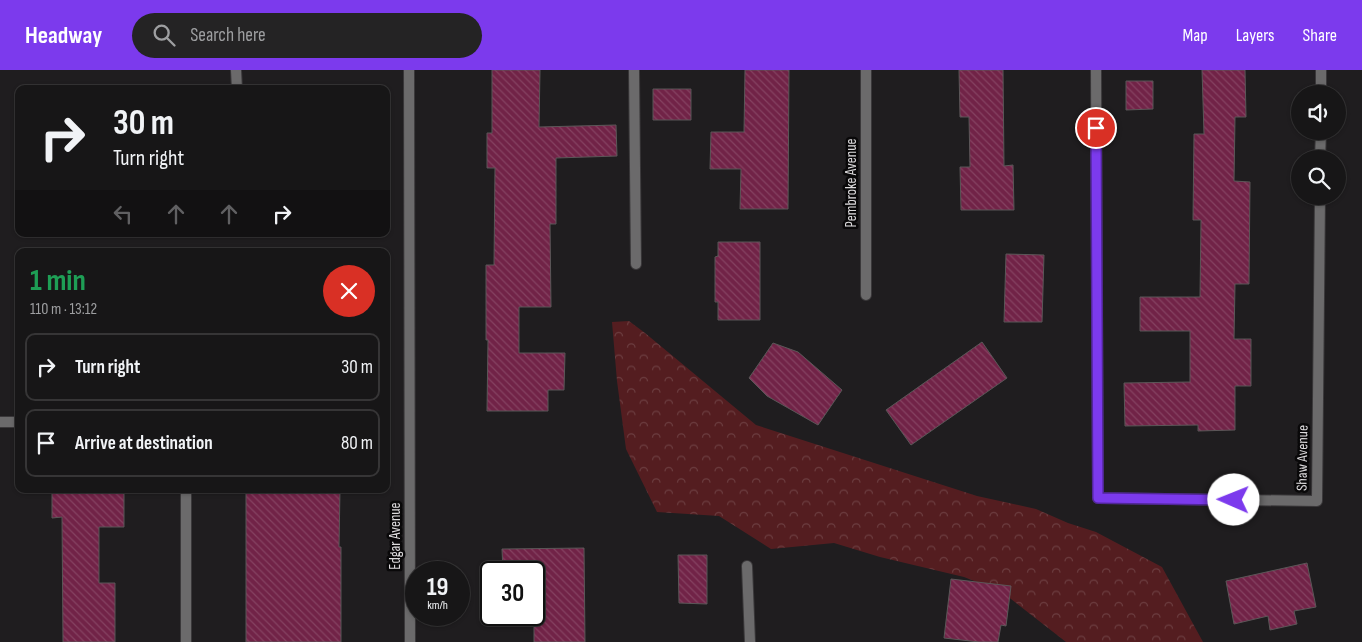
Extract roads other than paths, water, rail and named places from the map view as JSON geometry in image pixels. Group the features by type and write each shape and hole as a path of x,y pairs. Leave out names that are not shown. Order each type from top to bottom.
{"street":[{"path":"236,70 237,85"},
{"name":"Edgar Avenue","path":"409,70 410,642"},
{"path":"634,70 636,264"},
{"name":"Pembroke Avenue","path":"866,70 866,295"},
{"name":"Shaw Avenue","path":"1096,70 1098,498 1317,500 1320,205"},
{"path":"1321,70 1321,85"},
{"path":"0,422 15,422"},
{"path":"186,493 186,642"},
{"path":"747,566 750,642"}]}
